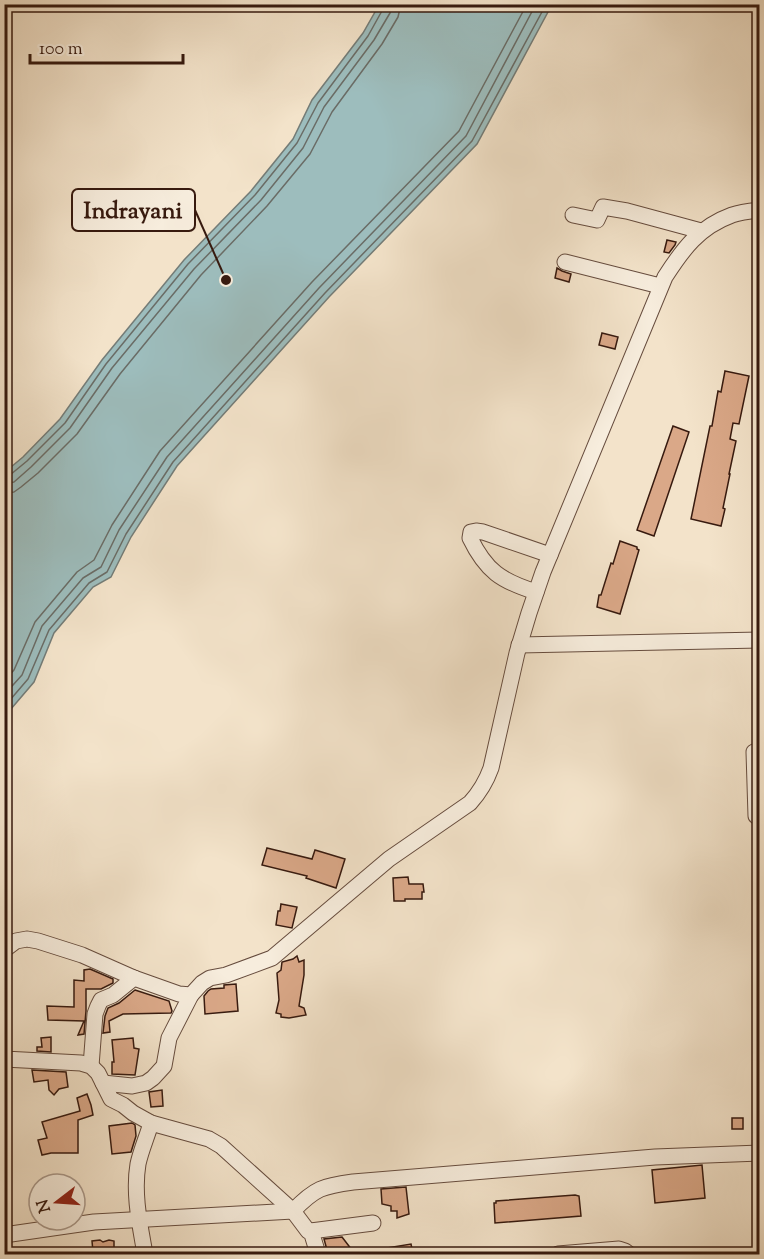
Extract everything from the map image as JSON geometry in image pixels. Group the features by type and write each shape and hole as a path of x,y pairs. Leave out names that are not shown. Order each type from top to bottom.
{"street":[{"path":"573,215 597,220 603,207 627,211 701,231"},
{"path":"103,1083 132,1086 146,1083 153,1078 164,1066 169,1038 191,995 201,983 272,958 389,859 470,803 480,793 491,768 519,645 536,592 660,286 683,249 701,231 733,214 759,210"},
{"path":"565,262 660,286"},
{"path":"536,592 515,585 489,568 478,554 470,538 471,532 487,534 550,555"},
{"path":"519,645 759,639"},
{"path":"759,749 754,752 756,816 759,819"},
{"path":"4,950 16,941 27,939 38,941 82,955 134,978 191,995"},
{"path":"91,1066 95,1014 98,1006 101,1000 113,995 134,978"},
{"path":"4,1059 81,1063 91,1066 98,1073 111,1099 133,1113 151,1123 209,1139 221,1146 293,1211 308,1231 373,1223"},
{"path":"145,1254 138,1218 136,1179 138,1163 151,1123"},
{"path":"4,1235 138,1218 293,1211 304,1198 316,1190 328,1185 354,1182 655,1158 759,1153"},
{"path":"311,1231 318,1254"},
{"path":"558,1254 619,1249 629,1254"}],"water":[{"path":"379,5 550,5 477,144 329,297 177,466 131,537 111,577 93,587 54,633 34,682 5,716 5,472 60,419 102,360 184,260 251,191 293,139 312,100 363,33"}],"building":[{"path":"667,240 676,242 669,253 664,252"},
{"path":"557,268 571,274 569,282 555,278"},
{"path":"602,333 618,337 615,349 599,345"},
{"path":"725,371 749,376 739,424 733,423 730,439 736,441 721,526 691,519 718,391 721,392"},
{"path":"673,426 689,432 654,536 637,530"},
{"path":"620,541 637,547 639,550 620,614 597,607 599,595 601,595"},
{"path":"267,848 312,859 315,850 345,859 336,888 306,878 307,876 262,865"},
{"path":"408,877 409,884 423,884 422,899 394,901 393,878"},
{"path":"281,904 297,907 292,928 276,925"},
{"path":"297,956 299,962 304,960 299,1006 304,1008 306,1015 281,1017 281,1014 276,1013 279,1000 277,973 281,970 282,962"},
{"path":"90,969 113,979 113,983 101,989 86,989 84,1034 78,1035 84,1021 48,1020 47,1006 74,1007 74,980 84,981 84,970"},
{"path":"236,984 238,1011 205,1014 204,996 208,991 224,988 224,985"},
{"path":"135,990 169,1001 171,1013 123,1014 109,1021 110,1032 103,1033 108,1008 119,1003"},
{"path":"51,1037 51,1052 37,1051 37,1047 42,1047 41,1038"},
{"path":"133,1038 134,1048 139,1049 135,1075 112,1074 112,1062 114,1062 112,1040"},
{"path":"32,1070 66,1072 68,1087 59,1089 54,1095 49,1090 48,1080 34,1082"},
{"path":"162,1090 163,1106 151,1107 149,1092"},
{"path":"87,1094 93,1115 78,1120 78,1153 42,1155 38,1140 47,1138 42,1122 80,1111 77,1098"},
{"path":"732,1118 743,1118 743,1129 732,1129"},
{"path":"132,1123 135,1125 136,1136 131,1152 112,1154 109,1126"},
{"path":"702,1165 705,1198 655,1203 652,1170"},
{"path":"406,1187 409,1214 397,1218 397,1211 391,1211 391,1206 382,1204 381,1189"},
{"path":"579,1196 581,1216 495,1223 494,1203 496,1201"},
{"path":"342,1237 352,1250 327,1250 324,1239"},
{"path":"92,1241 114,1241 114,1251 93,1252"},
{"path":"411,1244 413,1254 375,1254 374,1250"}],"place":[{"name":"Indrayani","path":"226,280"}]}
